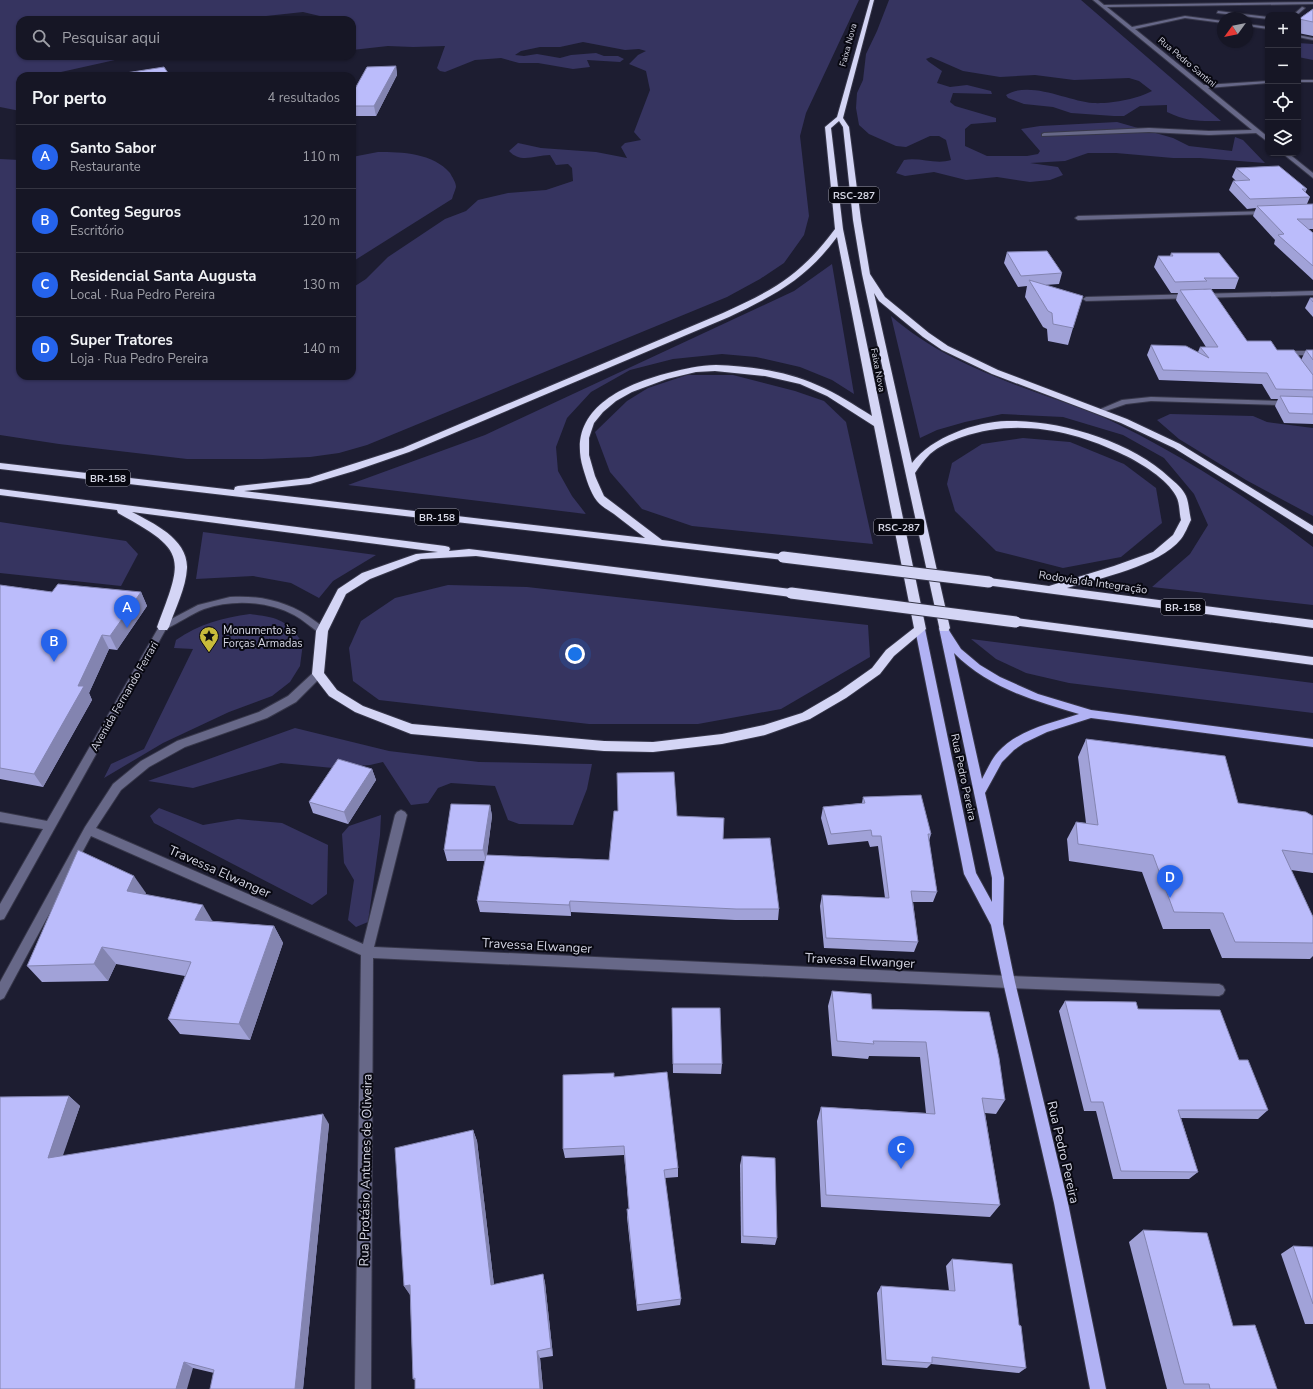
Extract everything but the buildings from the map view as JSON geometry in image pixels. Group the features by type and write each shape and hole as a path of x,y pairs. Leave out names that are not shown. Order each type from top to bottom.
{"highway":[{"name":"Faixa Nova","path":"872,0 840,118 828,127 839,229 920,629"},
{"name":"Faixa Nova","path":"840,118 846,127 857,220 866,274 944,628"},
{"path":"216,491 310,481 351,469 413,447 726,315 764,297 803,271 823,251 839,229"},
{"path":"866,274 882,299 926,335 945,348 995,372 1100,411 1177,446 1313,530"},
{"path":"659,543 600,499 586,467 583,445 588,425 599,409 614,397 631,388 654,380 691,371 714,368 780,376 812,385 878,424"},
{"path":"910,473 928,451 945,441 972,431 1006,424 1045,427 1087,436 1122,449 1165,477 1180,495 1186,520 1176,537 1157,554 1118,569 1052,589"},
{"name":"BR-158","path":"0,466 659,543"},
{"path":"0,492 1313,661"},
{"path":"117,508 159,533 173,544 182,563 179,581 163,627"},
{"name":"Rodovia da Integração","path":"659,543 1052,589 1313,624"},
{"path":"476,553 420,556 366,576 342,592 322,631 318,674 333,693 359,709 411,729 604,746 653,747 722,739 758,732 806,716 842,695 876,671 890,653 920,629"}],"main road":[{"name":"Rua Pedro Pereira","path":"944,628 998,878 997,924 1009,982 1061,1203 1098,1389"},
{"path":"944,628 958,651 977,668 997,680 1035,697 1091,714 1313,743"},
{"name":"Rua Pedro Pereira","path":"920,629 970,874 997,924"},
{"path":"979,792 1002,755 1015,744 1035,734 1091,714"}],"street":[{"name":"Rua Pedro Santini","path":"1094,0 1265,138"},
{"path":"1102,6 1313,3"},
{"path":"1298,12 1303,8"},
{"path":"1253,16 1265,18"},
{"path":"1130,28 1185,17 1217,21"},
{"path":"1253,27 1265,28"},
{"path":"1301,37 1313,39"},
{"path":"1301,81 1313,81"},
{"path":"1202,87 1265,82"},
{"path":"1044,135 1149,130 1209,133 1257,131"},
{"path":"1288,156 1313,176"},
{"path":"1078,218 1274,211"},
{"path":"1086,299 1313,293"},
{"path":"1299,366 1290,353 1313,353"},
{"path":"1100,411 1125,402 1151,399 1313,404"},
{"path":"163,627 206,605 231,601 252,600 276,604 297,613 322,631"},
{"name":"Avenida Fernando Ferrari","path":"0,915 163,627"},
{"path":"0,994 88,830 117,787 145,764 181,744 263,715 292,699 318,674"},
{"name":"Rua Protásio Antunes de Oliveira","path":"363,1389 367,952 401,815"},
{"path":"0,817 50,826"},
{"name":"Travessa Elwanger","path":"88,830 367,952 1009,982 1219,990"}],"shaded area":[{"path":"0,0 859,0 806,113 800,136 809,216 804,235 784,263 760,279 727,297 367,445 339,453 310,457 263,459 187,459 59,444 0,435 0,159 16,160 16,380 356,380 356,285 366,279 388,257 445,219 466,211 478,200 508,193 546,190 573,181 572,168 568,164 556,165 550,155 523,158 514,155 509,151 518,143 541,148 596,152 627,158 621,147 625,143 641,140 634,132 650,90 646,71 629,64 638,55 646,51 639,49 625,50 583,42 560,47 540,47 521,51 515,55 524,56 537,54 560,58 571,55 596,53 604,56 618,56 624,59 620,62 587,60 590,67 573,69 538,63 519,63 501,58 475,60 445,72 440,71 437,68 445,46 388,46 356,50 356,16 320,16 303,12 266,16 16,16 16,60 115,60 61,72 16,72 16,110 0,107"},
{"path":"889,0 1081,0 1221,121 1200,121 1181,118 1167,112 1167,105 1140,106 1124,116 1114,116 1071,113 1053,107 1024,104 1008,98 1006,95 1016,91 1037,90 1083,101 1100,103 1132,99 1152,91 1139,81 1129,78 1074,80 1035,75 1000,77 963,71 931,57 926,59 942,71 937,83 950,87 967,85 991,91 992,94 953,93 950,102 955,106 996,118 996,122 971,124 965,129 965,146 987,156 1027,156 1038,154 1040,151 1021,129 1040,126 1117,122 1173,138 1189,146 1232,151 1235,137 1243,140 1265,163 1116,153 1088,153 1065,161 1030,163 1058,167 1063,175 1050,180 1030,182 997,177 966,180 934,172 905,176 896,173 904,160 916,159 940,162 951,160 946,140 939,136 930,136 906,147 896,146 869,134 859,125 856,108 857,93 863,80 866,54"},
{"path":"1301,43 1313,44 1313,60 1301,58"},
{"path":"378,152 397,152 417,155 435,161 450,173 455,181 456,187 452,199 356,259 356,156"},
{"path":"832,264 854,394 832,380 800,367 756,357 722,354 673,359 630,370 591,392 567,418 556,447 558,471 572,496 586,514 348,485 485,435 794,291"},
{"path":"891,316 926,342 964,363 1046,396 1091,411 1182,458 1236,492 1313,547 1313,605 1152,587 1190,554 1208,525 1194,494 1164,458 1123,435 1063,417 1002,414 937,430 920,438"},
{"path":"687,375 733,375 795,391 824,401 846,422 873,544 692,526 642,509 610,472 595,432 627,401 648,388"},
{"path":"1170,414 1253,416 1267,422 1313,428 1313,516 1246,480 1179,439 1157,420"},
{"path":"1023,438 1070,442 1124,464 1156,488 1162,523 1121,557 1063,568 996,551 955,511 947,484 952,463 982,444"},
{"path":"0,522 126,541 138,554 121,586 0,573"},
{"path":"203,532 376,555 333,581 319,598 291,583 253,576 196,579"},
{"path":"448,585 527,587 868,625 870,657 781,709 698,724 589,724 379,700 353,681 349,648 361,621 395,598"},
{"path":"250,614 281,621 297,635 303,643 300,666 290,682 272,696 229,712 163,743 104,778 111,764 144,749 193,649 174,648 176,640 185,634 211,622"},
{"path":"971,639 1313,683 1313,713 1069,683 1026,673 996,659"},
{"path":"295,728 389,751 479,762 592,764 587,789 573,825 519,824 508,820 495,786 451,783 438,788 428,803 411,805 383,762 370,765 333,768 281,763 193,788 148,781"},
{"path":"159,808 203,825 238,819 282,823 328,845 327,894 312,905 154,823 150,816"},
{"path":"381,815 380,835 368,922 356,927 348,920 354,880 344,863 342,834 349,826"}],"place":[{"name":"Santo Sabor","path":"127,628"},
{"name":"Monumento às Forças Armadas","path":"209,653"},
{"name":"Conteg Seguros","path":"54,662"},
{"name":"Super Tratores","path":"1170,898"},
{"name":"Residencial Santa Augusta","path":"901,1169"}]}
